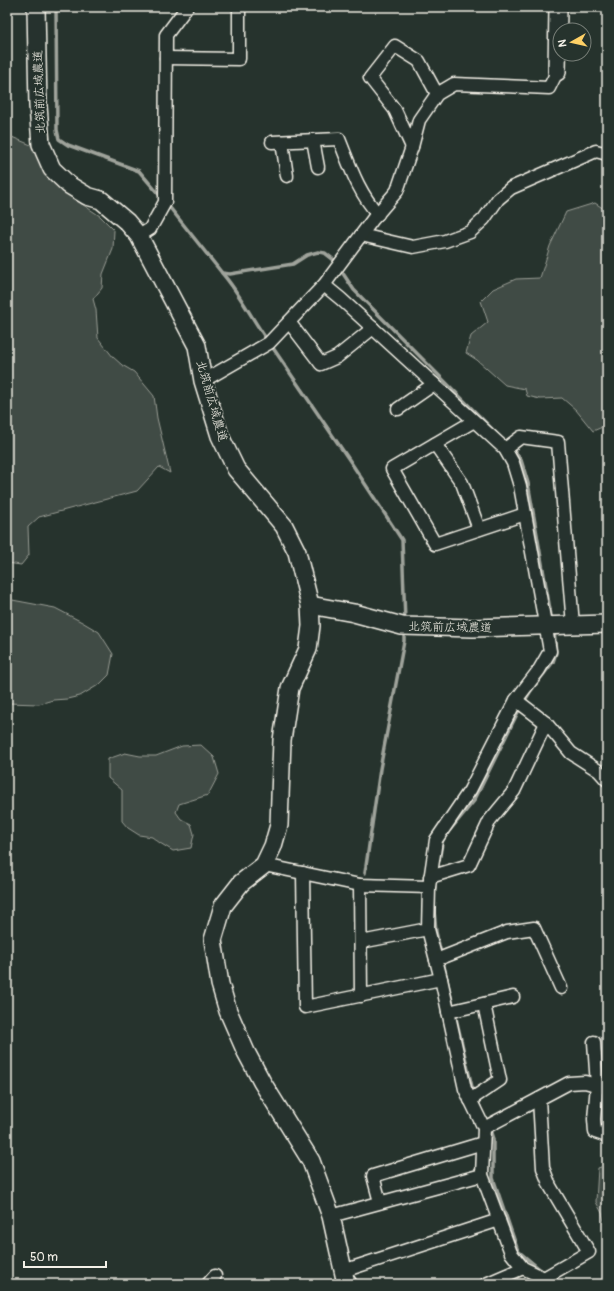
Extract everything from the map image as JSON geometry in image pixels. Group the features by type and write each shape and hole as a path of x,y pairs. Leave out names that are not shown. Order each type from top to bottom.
{"street":[{"name":"北筑前広域農道","path":"36,7 38,106 41,144 52,169 69,185 87,196 101,200 127,222 139,236 197,346 203,381 220,436 236,469 284,526 297,552 310,605 354,613 402,626 473,628 607,624"},
{"path":"139,236 150,229 165,202 166,35 187,7"},
{"path":"166,58 239,59 239,7"},
{"path":"203,381 270,343 324,285 397,191 412,147 419,120 437,94 454,84 549,88 557,72 558,7"},
{"path":"412,147 395,110 370,78 395,46 419,62 437,94"},
{"path":"287,176 277,142 339,139 358,186 367,202 378,214"},
{"path":"313,140 318,167"},
{"path":"361,236 413,247 444,241 470,232 484,219 498,199 511,188 596,151 607,154"},
{"path":"324,285 373,328 505,450 513,463 520,486 550,651 539,670 516,700 470,790 436,840 429,882 428,930 441,979 465,1089 484,1128 482,1175 511,1253 523,1268 546,1281 589,1252 550,1186 543,1168 539,1099"},
{"path":"289,322 321,364 337,357 373,328"},
{"path":"398,409 434,384"},
{"path":"474,421 392,469 435,544 525,514"},
{"path":"505,450 521,437 558,442 573,625"},
{"path":"435,444 462,482 479,529"},
{"path":"310,605 312,626 308,649 290,688 282,740 279,825 273,846 264,865 240,883 223,906 213,940 220,984 228,1012 246,1052 262,1082 311,1162 331,1216 346,1277 499,1220"},
{"path":"516,700 546,723 571,753 598,770 607,780"},
{"path":"264,865 360,885 429,882 470,865 490,820 514,791 546,723"},
{"path":"303,873 305,1007 441,979"},
{"path":"360,885 361,996"},
{"path":"436,960 507,932 534,928 561,988"},
{"path":"360,942 428,930"},
{"path":"448,1012 513,997"},
{"path":"470,1100 500,1080 484,1004"},
{"path":"594,1042 602,1086 594,1119 595,1132 607,1136"},
{"path":"484,1128 569,1083 585,1082 602,1086"},
{"path":"380,1202 373,1176 483,1143"},
{"path":"331,1216 482,1175"},
{"path":"486,1284 523,1268"}],"shaded area":[{"path":"7,135 31,145 39,159 65,193 100,216 114,230 113,249 103,274 102,288 93,299 96,310 98,338 113,357 122,365 134,372 154,396 157,418 170,473 159,467 137,491 39,517 28,527 29,555 21,565 7,563"},
{"path":"595,203 607,211 607,425 593,431 576,410 562,398 540,399 527,396 525,389 505,385 477,360 466,353 471,336 488,322 481,301 493,289 516,279 540,278 550,246 566,212"},
{"path":"7,599 55,608 99,632 113,654 109,675 100,684 80,696 53,700 39,704 7,703"},
{"path":"201,745 214,757 219,774 208,795 179,804 176,812 181,819 191,824 194,834 191,848 173,851 152,837 139,835 128,828 122,821 122,790 108,778 108,759 125,753 140,756 156,756 182,746"},
{"path":"607,1165 607,1233 602,1213 596,1202 598,1168"}],"waterway":[{"path":"56,7 57,130 59,139 68,145 139,171 162,198"},
{"path":"167,204 222,273 230,274 293,264 307,255 318,252 325,253 334,260 354,290 500,437"},
{"path":"222,273 236,291 402,540 405,621"},
{"path":"512,448 521,460 528,483 552,621"},
{"path":"450,830 474,801 518,712 530,692 553,662 556,653 554,629"},
{"path":"365,873 380,769 404,641 404,631"},
{"path":"439,861 443,838"},
{"path":"434,911 436,932 472,1087 480,1107"},
{"path":"489,1127 493,1139 493,1178 518,1251 542,1271"},
{"path":"551,1276 556,1279 558,1284"}]}
